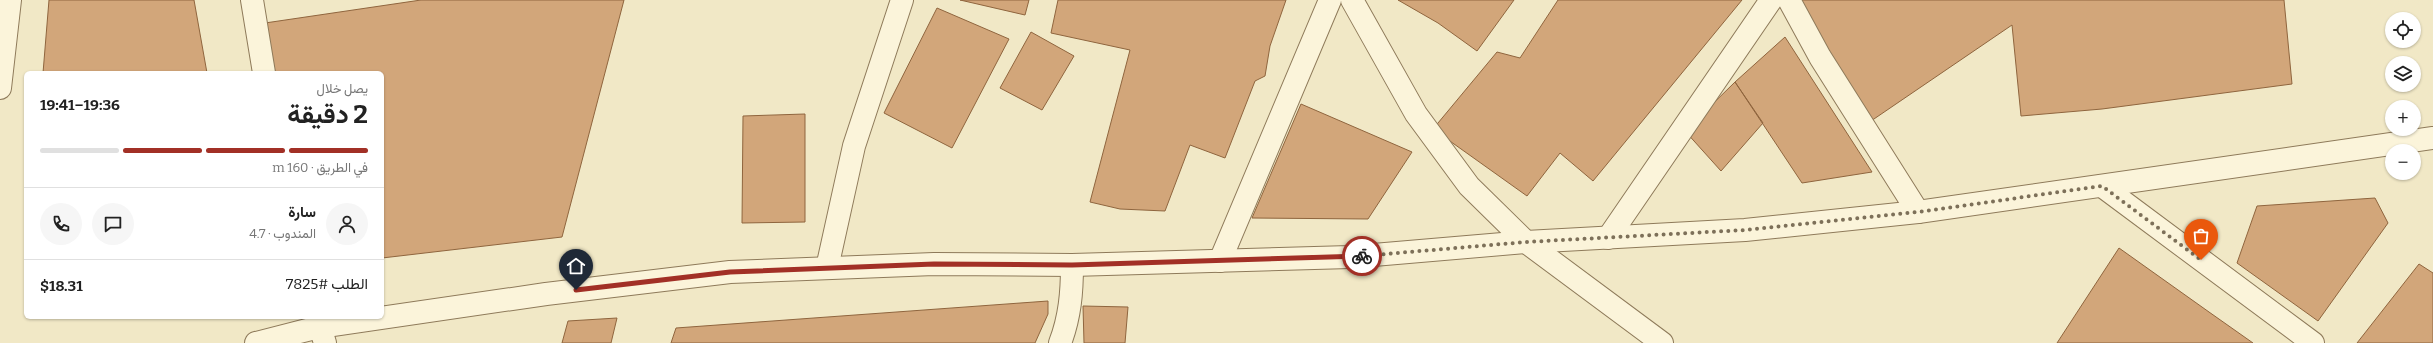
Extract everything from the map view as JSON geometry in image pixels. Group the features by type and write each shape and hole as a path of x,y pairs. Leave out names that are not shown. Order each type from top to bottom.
{"street":[{"path":"0,88 10,0"},
{"path":"252,0 264,71"},
{"path":"827,268 854,146 902,0"},
{"path":"1220,261 1330,0"},
{"path":"1352,0 1416,114 1469,186 1526,242 1662,343"},
{"path":"1608,238 1771,0"},
{"path":"1789,0 1820,57 1918,212"},
{"path":"256,343 321,329 546,294 730,272 934,264 1072,265 1350,257 1526,242 1745,230 1918,212 2433,138"},
{"path":"2102,186 2313,343"},
{"path":"1060,343 1068,322 1072,288 1072,265"}],"building":[{"path":"49,0 194,0 207,71 43,71"},
{"path":"421,0 624,0 562,237 384,258 384,71 274,71 265,23"},
{"path":"960,0 1029,0 1025,15"},
{"path":"1058,0 1286,0 1270,46 1265,76 1255,81 1225,158 1190,145 1165,211 1120,209 1090,202 1130,50 1051,33"},
{"path":"1398,0 1514,0 1477,51 1438,23"},
{"path":"1558,0 1742,0 1593,181 1560,153 1527,196 1433,129 1497,52 1520,58"},
{"path":"1798,0 2284,0 2292,84 2102,109 2021,116 2012,25 1871,121"},
{"path":"937,8 1009,39 952,148 884,113"},
{"path":"1031,32 1074,56 1042,110 1000,88"},
{"path":"1785,37 1872,172 1802,183 1735,82"},
{"path":"1735,82 1763,123 1721,171 1685,131"},
{"path":"1301,104 1412,152 1368,219 1252,218"},
{"path":"805,114 805,222 742,223 743,116"},
{"path":"2375,198 2388,223 2318,321 2237,263 2257,206"},
{"path":"2119,248 2209,312 2253,343 2057,343"},
{"path":"2419,264 2433,273 2433,343 2357,343"},
{"path":"1048,301 1048,314 1035,343 671,343 676,328"},
{"path":"1083,306 1128,307 1125,343 1084,343"},
{"path":"617,318 611,343 562,343 568,321"}],"way so far":[{"path":"1362,256 1526,242 1745,230 1918,212 2102,186 2201,260"}],"route":[{"path":"576,290 730,272 934,264 1072,265 1362,256"}]}
